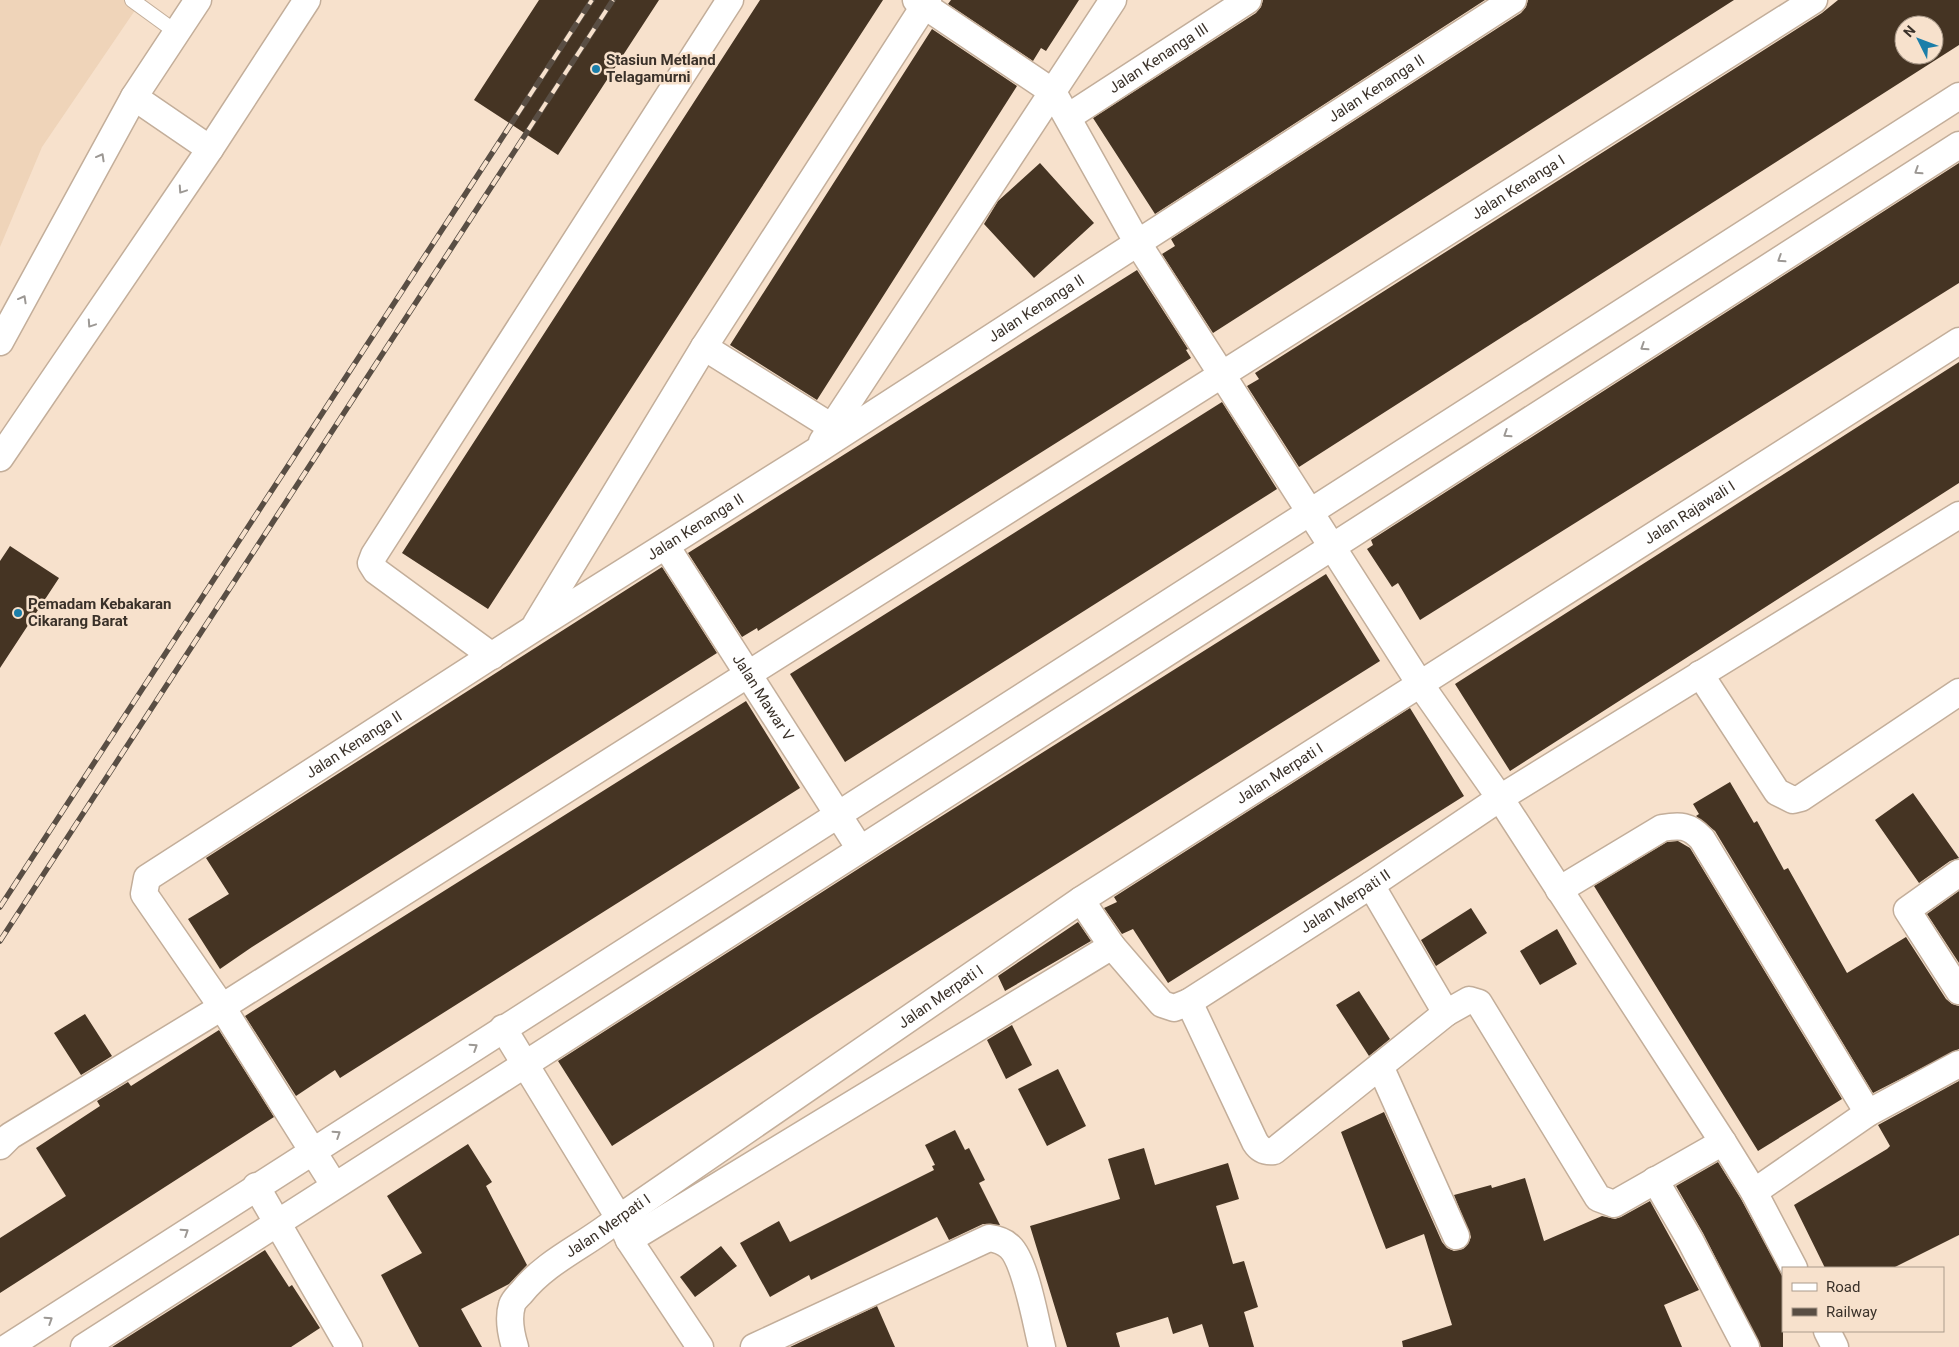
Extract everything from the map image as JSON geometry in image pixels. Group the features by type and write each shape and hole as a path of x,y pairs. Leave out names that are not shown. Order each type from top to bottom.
{"street":[{"path":"0,342 134,97 198,0"},
{"path":"0,458 210,149 307,0"},
{"path":"492,656 376,571 371,563 374,555 730,0"},
{"path":"816,451 1113,0"},
{"name":"Jalan Kenanga III","path":"1068,117 1248,0"},
{"name":"Jalan Kenanga II","path":"334,1185 222,1007 144,894 147,878 533,628 816,451 1513,0"},
{"name":"Jalan Kenanga I","path":"0,1146 10,1136 222,1007 1814,0"},
{"path":"533,628 704,346 923,2 1053,92 1137,242 1420,684 1500,798 1724,1142 1754,1192 1793,1267"},
{"path":"8,1347 256,1186 1959,96"},
{"path":"134,97 210,149"},
{"path":"84,1347 1959,145"},
{"name":"Jalan Rajawali I","path":"1420,684 1959,341"},
{"path":"704,346 832,427"},
{"name":"Jalan Merpati II","path":"1188,1002 1371,885 1500,798 1959,514"},
{"name":"Jalan Mawar V","path":"666,546 860,849"},
{"path":"1700,674 1777,792 1793,800 1801,798 1959,692"},
{"name":"Jalan Merpati I","path":"515,1347 511,1332 512,1304 532,1279 552,1262 603,1231 624,1229 1081,900 1420,684"},
{"path":"1559,890 1662,828 1676,825 1694,829 1702,839 1868,1113"},
{"path":"1959,873 1907,910 1959,991"},
{"path":"1371,885 1446,1013"},
{"path":"1081,900 1112,946 1162,1004 1174,1008 1188,1002 1260,1149 1268,1152 1274,1151 1446,1013 1469,1000 1479,1003 1598,1198 1614,1204 1724,1142"},
{"path":"624,1229 1112,946"},
{"path":"503,1028 624,1229 700,1347"},
{"path":"1754,1192 1868,1113 1959,1064"},
{"path":"1380,1066 1456,1236"},
{"path":"1655,1180 1690,1240 1746,1347"},
{"path":"256,1186 278,1221 349,1347"},
{"path":"754,1347 989,1238 1001,1240 1010,1247 1018,1260 1042,1347"},
{"path":"1828,1332 1836,1347"}],"lane":[{"path":"132,0 176,32"}],"shaded area":[{"path":"0,0 142,0 42,147 0,247"}],"building":[{"path":"539,0 659,0 558,155 474,100"},
{"path":"760,0 883,0 488,609 402,553"},
{"path":"951,0 1079,0 1046,51 1041,48 1033,61 948,4"},
{"path":"1263,0 1485,0 1155,214 1093,118 1256,13 1261,7"},
{"path":"1528,0 1734,0 1213,333 1162,254 1175,246 1171,239 1521,13 1526,7"},
{"path":"1838,0 1959,0 1959,45 1944,55 1944,15 1894,15 1894,65 1928,65 1299,467 1247,386 1259,379 1255,373 1822,13"},
{"path":"932,29 1017,86 817,400 730,345"},
{"path":"1040,163 1094,223 1034,278 984,224 998,201"},
{"path":"1959,163 1959,283 1420,620 1398,583 1392,587 1367,549 1373,545 1371,540"},
{"path":"1137,270 1188,349 1186,350 1191,358 758,631 757,628 742,637 688,553"},
{"path":"1959,362 1959,483 1510,771 1455,684"},
{"path":"1222,402 1277,489 845,762 790,674"},
{"name":"Pemadam Kebakaran Cikarang Barat","path":"10,546 59,578 0,668 0,561"},
{"path":"662,567 717,653 220,969 188,919 229,894 206,858"},
{"path":"1326,574 1380,661 810,1019 612,1146 558,1061 883,853"},
{"path":"746,701 800,788 340,1078 335,1070 296,1096 245,1016"},
{"path":"1410,708 1464,796 1168,983 1133,929 1122,934 1104,908 1117,902 1114,897"},
{"path":"1730,782 1754,823 1757,821 1784,870 1788,868 1847,973 1906,937 1946,999 1952,1004 1959,1006 1959,1049 1873,1093 1715,831 1696,816 1699,814 1693,804"},
{"path":"1913,793 1959,858 1950,861 1919,883 1875,820"},
{"path":"1678,841 1690,848 1842,1099 1758,1151 1594,886 1667,842"},
{"path":"1959,891 1959,963 1927,914"},
{"path":"1471,908 1487,933 1436,966 1421,940"},
{"path":"1078,922 1091,941 1005,991 998,976"},
{"path":"1557,929 1577,964 1540,985 1520,951"},
{"path":"1359,991 1390,1039 1369,1056 1336,1005"},
{"path":"85,1014 112,1056 81,1075 54,1033"},
{"path":"1012,1025 1032,1065 1006,1079 987,1040"},
{"path":"219,1030 274,1117 0,1293 0,1238 66,1196 36,1148 100,1106 97,1101 128,1082 131,1086"},
{"path":"1058,1069 1086,1126 1047,1146 1018,1089"},
{"path":"1959,1081 1959,1235 1895,1267 1825,1267 1794,1205 1887,1149 1890,1146 1878,1125"},
{"path":"1384,1112 1442,1242 1447,1248 1454,1251 1463,1249 1471,1237 1454,1195 1491,1185 1492,1188 1525,1178 1544,1241 1602,1216 1615,1219 1621,1217 1650,1201 1699,1290 1664,1305 1682,1347 1403,1347 1402,1341 1452,1325 1424,1234 1386,1249 1341,1132"},
{"path":"955,1130 965,1150 969,1148 985,1180 979,1183 1000,1225 983,1224 949,1240 937,1217 811,1280 809,1275 770,1297 740,1243 779,1221 790,1242 934,1170 932,1166 935,1165 925,1145"},
{"path":"468,1144 492,1182 486,1186 527,1265 509,1284 461,1309 482,1347 419,1347 381,1275 422,1253 387,1196"},
{"path":"1144,1148 1155,1185 1228,1163 1239,1199 1216,1206 1233,1264 1244,1261 1258,1307 1244,1312 1254,1347 1209,1347 1202,1324 1173,1334 1168,1317 1116,1333 1120,1347 1067,1347 1030,1226 1120,1199 1108,1159"},
{"path":"1718,1162 1741,1199 1782,1275 1783,1347 1761,1347 1703,1233 1676,1186"},
{"path":"721,1246 737,1266 695,1297 680,1277"},
{"path":"265,1250 289,1287 292,1285 320,1328 291,1347 112,1347"},
{"path":"877,1306 895,1347 790,1347"}],"railway":[{"path":"0,907 592,0"},
{"path":"0,941 613,0"}],"place":[{"name":"Stasiun Metland Telagamurni","path":"596,69"},
{"name":"Pemadam Kebakaran Cikarang Barat","path":"18,613"}]}
